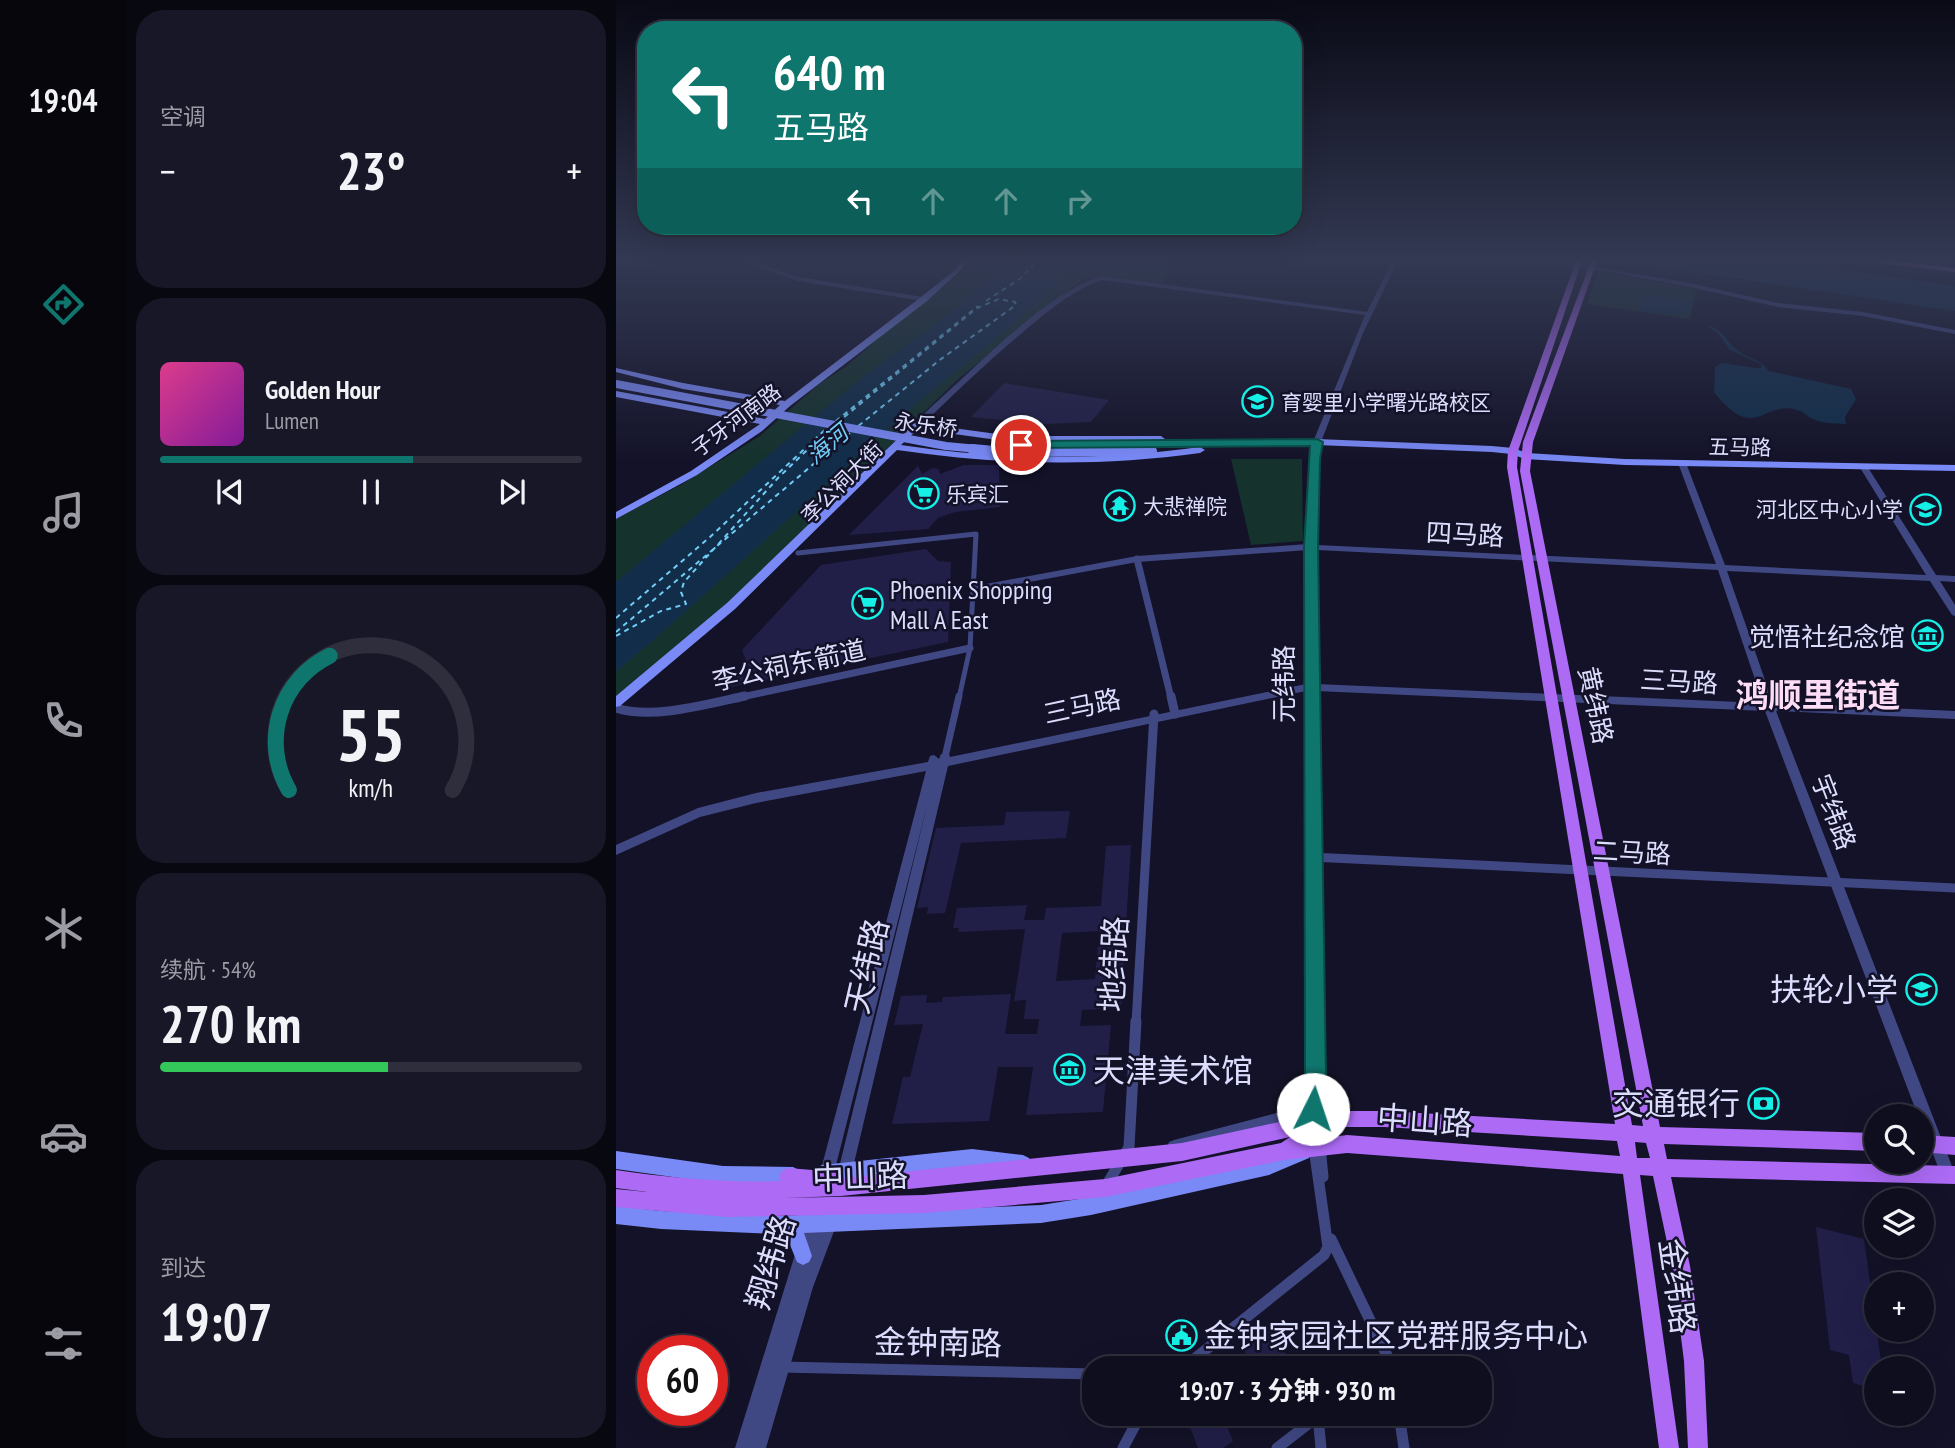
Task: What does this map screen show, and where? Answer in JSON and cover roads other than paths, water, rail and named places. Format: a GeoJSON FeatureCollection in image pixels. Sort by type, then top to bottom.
{"type":"FeatureCollection","features":[{"type":"Feature","properties":{"kind":"main road","name":"子牙河南路"},"geometry":{"type":"LineString","coordinates":[[616,514],[694,473],[764,422],[882,329]]}},
{"type":"Feature","properties":{"kind":"main road","name":"黄纬路"},"geometry":{"type":"LineString","coordinates":[[1556,329],[1513,454],[1514,484],[1625,1133]]}},
{"type":"Feature","properties":{"kind":"main road","name":"黄纬路"},"geometry":{"type":"LineString","coordinates":[[1569,329],[1525,456],[1525,471],[1601,872],[1661,1168]]}},
{"type":"Feature","properties":{"kind":"main road"},"geometry":{"type":"LineString","coordinates":[[616,370],[658,381],[785,403]]}},
{"type":"Feature","properties":{"kind":"main road","name":"永乐桥"},"geometry":{"type":"LineString","coordinates":[[616,376],[671,389],[949,439],[1021,445],[1152,448]]}},
{"type":"Feature","properties":{"kind":"main road","name":"永乐桥"},"geometry":{"type":"LineString","coordinates":[[616,384],[801,421],[946,446],[1005,452],[1152,448]]}},
{"type":"Feature","properties":{"kind":"main road"},"geometry":{"type":"LineString","coordinates":[[616,394],[764,422]]}},
{"type":"Feature","properties":{"kind":"main road"},"geometry":{"type":"LineString","coordinates":[[920,427],[1012,439],[1154,439],[1200,446]]}},
{"type":"Feature","properties":{"kind":"main road","name":"李公祠大街"},"geometry":{"type":"LineString","coordinates":[[617,709],[714,632],[798,553],[920,427]]}},
{"type":"Feature","properties":{"kind":"main road"},"geometry":{"type":"LineString","coordinates":[[900,447],[986,458],[1048,460],[1161,456],[1200,446]]}},
{"type":"Feature","properties":{"kind":"main road","name":"五马路"},"geometry":{"type":"LineString","coordinates":[[1152,448],[1313,446],[1682,463],[1955,468]]}},
{"type":"Feature","properties":{"kind":"main road","name":"李公祠大街"},"geometry":{"type":"LineString","coordinates":[[617,709],[732,606],[900,447]]}},
{"type":"Feature","properties":{"kind":"main road"},"geometry":{"type":"LineString","coordinates":[[1284,1151],[1300,1141],[1312,1122],[1313,1077]]}},
{"type":"Feature","properties":{"kind":"main road","name":"中山路"},"geometry":{"type":"LineString","coordinates":[[616,1179],[736,1191],[834,1180],[872,1182],[1151,1156],[1331,1119],[1384,1119],[1653,1135],[1864,1142]]}},
{"type":"Feature","properties":{"kind":"main road","name":"金纬路"},"geometry":{"type":"LineString","coordinates":[[1625,1133],[1669,1448]]}},
{"type":"Feature","properties":{"kind":"main road","name":"中山路"},"geometry":{"type":"LineString","coordinates":[[871,1206],[1105,1188],[1284,1151],[1347,1144],[1661,1168],[1952,1175]]}},
{"type":"Feature","properties":{"kind":"main road"},"geometry":{"type":"LineString","coordinates":[[1934,1144],[1955,1146]]}},
{"type":"Feature","properties":{"kind":"main road"},"geometry":{"type":"LineString","coordinates":[[826,1217],[1041,1214],[1091,1206],[1269,1166],[1317,1147]]}},
{"type":"Feature","properties":{"kind":"main road"},"geometry":{"type":"LineString","coordinates":[[616,1160],[723,1175],[834,1180],[972,1158],[1037,1166]]}},
{"type":"Feature","properties":{"kind":"main road","name":"金纬路"},"geometry":{"type":"LineString","coordinates":[[1661,1168],[1685,1291],[1694,1361],[1698,1448]]}},
{"type":"Feature","properties":{"kind":"main road"},"geometry":{"type":"LineString","coordinates":[[616,1198],[727,1208]]}},
{"type":"Feature","properties":{"kind":"main road"},"geometry":{"type":"LineString","coordinates":[[616,1214],[661,1220],[777,1225],[871,1206]]}},
{"type":"Feature","properties":{"kind":"main road","name":"中山路"},"geometry":{"type":"LineString","coordinates":[[727,1208],[826,1217]]}},
{"type":"Feature","properties":{"kind":"main road"},"geometry":{"type":"LineString","coordinates":[[777,1225],[795,1234],[810,1255]]}},
{"type":"Feature","properties":{"kind":"street","name":"李公祠大街"},"geometry":{"type":"LineString","coordinates":[[920,427],[1032,329]]}},
{"type":"Feature","properties":{"kind":"street","name":"元纬路"},"geometry":{"type":"LineString","coordinates":[[1313,1077],[1309,547],[1313,446],[1360,329]]}},
{"type":"Feature","properties":{"kind":"street"},"geometry":{"type":"LineString","coordinates":[[1937,329],[1955,332]]}},
{"type":"Feature","properties":{"kind":"street","name":"宇纬路"},"geometry":{"type":"LineString","coordinates":[[1682,463],[1915,1104]]}},
{"type":"Feature","properties":{"kind":"street"},"geometry":{"type":"LineString","coordinates":[[1863,466],[1955,613]]}},
{"type":"Feature","properties":{"kind":"street"},"geometry":{"type":"LineString","coordinates":[[798,553],[976,534],[970,648],[939,761]]}},
{"type":"Feature","properties":{"kind":"street","name":"四马路"},"geometry":{"type":"LineString","coordinates":[[975,589],[1136,559],[1309,547],[1955,579]]}},
{"type":"Feature","properties":{"kind":"street"},"geometry":{"type":"LineString","coordinates":[[1136,559],[1174,712]]}},
{"type":"Feature","properties":{"kind":"street","name":"李公祠东箭道"},"geometry":{"type":"LineString","coordinates":[[617,709],[634,714],[705,705],[970,648]]}},
{"type":"Feature","properties":{"kind":"street","name":"三马路"},"geometry":{"type":"LineString","coordinates":[[616,849],[670,820],[760,793],[939,761],[1174,712],[1312,687],[1955,715]]}},
{"type":"Feature","properties":{"kind":"street","name":"地纬路"},"geometry":{"type":"LineString","coordinates":[[1091,1206],[1124,1159],[1129,1147],[1154,716]]}},
{"type":"Feature","properties":{"kind":"street","name":"天纬路"},"geometry":{"type":"LineString","coordinates":[[834,1180],[939,761]]}},
{"type":"Feature","properties":{"kind":"street","name":"二马路"},"geometry":{"type":"LineString","coordinates":[[1310,857],[1955,888]]}},
{"type":"Feature","properties":{"kind":"street"},"geometry":{"type":"LineString","coordinates":[[1151,1156],[1181,1144],[1280,1119],[1297,1107],[1313,1077]]}},
{"type":"Feature","properties":{"kind":"street"},"geometry":{"type":"LineString","coordinates":[[1312,1122],[1332,1246],[1387,1356]]}},
{"type":"Feature","properties":{"kind":"street"},"geometry":{"type":"LineString","coordinates":[[1198,1356],[1324,1255],[1328,1247],[1317,1147]]}},
{"type":"Feature","properties":{"kind":"street","name":"宇纬路"},"geometry":{"type":"LineString","coordinates":[[1934,1151],[1952,1175]]}},
{"type":"Feature","properties":{"kind":"street","name":"翔纬路"},"geometry":{"type":"LineString","coordinates":[[744,1448],[810,1255],[826,1217],[834,1180]]}},
{"type":"Feature","properties":{"kind":"street"},"geometry":{"type":"LineString","coordinates":[[810,1255],[826,1217]]}},
{"type":"Feature","properties":{"kind":"street","name":"翔纬路"},"geometry":{"type":"LineString","coordinates":[[757,1448],[810,1255]]}},
{"type":"Feature","properties":{"kind":"street","name":"金钟南路"},"geometry":{"type":"LineString","coordinates":[[781,1367],[1082,1374]]}},
{"type":"Feature","properties":{"kind":"street"},"geometry":{"type":"LineString","coordinates":[[1123,1448],[1132,1426]]}},
{"type":"Feature","properties":{"kind":"street"},"geometry":{"type":"LineString","coordinates":[[1277,1448],[1305,1426]]}},
{"type":"Feature","properties":{"kind":"street"},"geometry":{"type":"LineString","coordinates":[[1320,1426],[1321,1448]]}},
{"type":"Feature","properties":{"kind":"street"},"geometry":{"type":"LineString","coordinates":[[1401,1426],[1404,1448]]}},
{"type":"Feature","properties":{"kind":"water","name":"海河"},"geometry":{"type":"Polygon","coordinates":[[[928,329],[1007,329],[909,410],[616,672],[616,582],[862,378],[928,329]]]}},
{"type":"Feature","properties":{"kind":"water"},"geometry":{"type":"Polygon","coordinates":[[[1711,329],[1720,331],[1736,349],[1762,364],[1769,371],[1851,389],[1856,399],[1845,417],[1846,424],[1818,421],[1801,411],[1787,408],[1750,418],[1740,416],[1728,408],[1714,392],[1715,367],[1722,363],[1761,368],[1761,364],[1730,350],[1718,333],[1711,329]]]}},
{"type":"Feature","properties":{"kind":"place","name":"育婴里小学曙光路校区"},"geometry":{"type":"Point","coordinates":[1258,402]}},
{"type":"Feature","properties":{"kind":"place","name":"乐宾汇"},"geometry":{"type":"Point","coordinates":[923,494]}},
{"type":"Feature","properties":{"kind":"place","name":"大悲禅院"},"geometry":{"type":"Point","coordinates":[1120,506]}},
{"type":"Feature","properties":{"kind":"place","name":"河北区中心小学"},"geometry":{"type":"Point","coordinates":[1926,509]}},
{"type":"Feature","properties":{"kind":"place","name":"Phoenix Shopping Mall A East"},"geometry":{"type":"Point","coordinates":[867,604]}},
{"type":"Feature","properties":{"kind":"place","name":"觉悟社纪念馆"},"geometry":{"type":"Point","coordinates":[1928,636]}},
{"type":"Feature","properties":{"kind":"place","name":"扶轮小学"},"geometry":{"type":"Point","coordinates":[1921,989]}},
{"type":"Feature","properties":{"kind":"place","name":"天津美术馆"},"geometry":{"type":"Point","coordinates":[1070,1070]}},
{"type":"Feature","properties":{"kind":"place","name":"交通银行"},"geometry":{"type":"Point","coordinates":[1763,1103]}},
{"type":"Feature","properties":{"kind":"place","name":"金钟家园社区党群服务中心"},"geometry":{"type":"Point","coordinates":[1181,1335]}},
{"type":"Feature","properties":{"kind":"district","name":"鸿顺里街道"},"geometry":{"type":"Point","coordinates":[1818,694]}}]}
